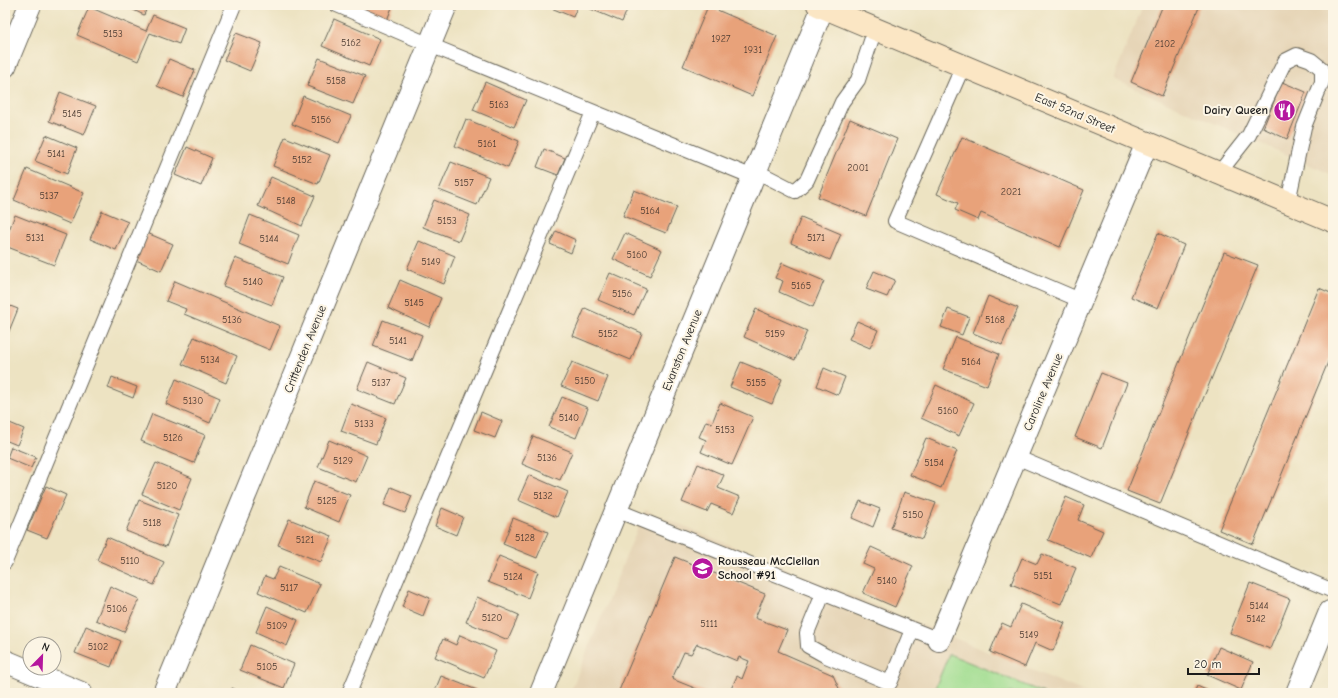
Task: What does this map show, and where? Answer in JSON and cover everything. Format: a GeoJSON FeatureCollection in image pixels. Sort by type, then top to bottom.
{"type":"FeatureCollection","features":[{"type":"Feature","properties":{"kind":"street"},"geometry":{"type":"LineString","coordinates":[[5,66],[30,5]]}},
{"type":"Feature","properties":{"kind":"street","name":"Crittenden Avenue"},"geometry":{"type":"LineString","coordinates":[[164,693],[446,5]]}},
{"type":"Feature","properties":{"kind":"street","name":"East 52nd Street"},"geometry":{"type":"LineString","coordinates":[[820,6],[1333,221]]}},
{"type":"Feature","properties":{"kind":"street","name":"Evanston Avenue"},"geometry":{"type":"LineString","coordinates":[[541,693],[754,174],[820,6]]}},
{"type":"Feature","properties":{"kind":"street","name":"Caroline Avenue"},"geometry":{"type":"LineString","coordinates":[[939,640],[1147,143]]}},
{"type":"Feature","properties":{"kind":"street"},"geometry":{"type":"LineString","coordinates":[[1297,693],[1332,602]]}},
{"type":"Feature","properties":{"kind":"street"},"geometry":{"type":"LineString","coordinates":[[5,661],[81,693]]}},
{"type":"Feature","properties":{"kind":"lane"},"geometry":{"type":"LineString","coordinates":[[5,562],[234,5]]}},
{"type":"Feature","properties":{"kind":"lane"},"geometry":{"type":"LineString","coordinates":[[337,5],[593,112],[795,191],[807,180],[842,102],[858,80],[875,29]]}},
{"type":"Feature","properties":{"kind":"lane"},"geometry":{"type":"LineString","coordinates":[[1219,173],[1249,135],[1285,61],[1297,55],[1310,60],[1322,69],[1322,82],[1304,127],[1288,202]]}},
{"type":"Feature","properties":{"kind":"lane"},"geometry":{"type":"LineString","coordinates":[[963,66],[895,221],[1082,301]]}},
{"type":"Feature","properties":{"kind":"lane"},"geometry":{"type":"LineString","coordinates":[[349,693],[593,112]]}},
{"type":"Feature","properties":{"kind":"lane"},"geometry":{"type":"LineString","coordinates":[[1016,457],[1332,602]]}},
{"type":"Feature","properties":{"kind":"lane"},"geometry":{"type":"LineString","coordinates":[[616,510],[939,640]]}},
{"type":"Feature","properties":{"kind":"lane"},"geometry":{"type":"LineString","coordinates":[[823,594],[807,633],[808,646],[826,656],[890,683],[912,630]]}},
{"type":"Feature","properties":{"kind":"shaded area"},"geometry":{"type":"Polygon","coordinates":[[[1143,5],[1333,5],[1333,175],[1113,79],[1143,5]]]}},
{"type":"Feature","properties":{"kind":"shaded area","name":"Rousseau McClellan School #91"},"geometry":{"type":"Polygon","coordinates":[[[645,510],[1087,693],[570,693],[645,510]]]}},
{"type":"Feature","properties":{"kind":"green space"},"geometry":{"type":"Polygon","coordinates":[[[949,654],[1044,693],[933,693],[949,654]]]}},
{"type":"Feature","properties":{"kind":"building"},"geometry":{"type":"Polygon","coordinates":[[[123,5],[148,5],[144,15],[123,5]]]}},
{"type":"Feature","properties":{"kind":"building"},"geometry":{"type":"Polygon","coordinates":[[[362,5],[393,5],[387,20],[361,9],[362,5]]]}},
{"type":"Feature","properties":{"kind":"building"},"geometry":{"type":"Polygon","coordinates":[[[544,5],[578,5],[573,17],[544,5]]]}},
{"type":"Feature","properties":{"kind":"building"},"geometry":{"type":"Polygon","coordinates":[[[581,5],[629,5],[622,22],[581,5]]]}},
{"type":"Feature","properties":{"kind":"building"},"geometry":{"type":"Polygon","coordinates":[[[1163,5],[1200,5],[1162,96],[1131,82],[1163,5]]]}},
{"type":"Feature","properties":{"kind":"building"},"geometry":{"type":"Polygon","coordinates":[[[708,6],[777,36],[752,96],[683,66],[708,6]]]}},
{"type":"Feature","properties":{"kind":"building"},"geometry":{"type":"Polygon","coordinates":[[[89,7],[146,31],[153,15],[185,28],[179,44],[150,33],[138,61],[77,35],[89,7]]]}},
{"type":"Feature","properties":{"kind":"building"},"geometry":{"type":"Polygon","coordinates":[[[334,19],[380,39],[369,66],[322,46],[334,19]]]}},
{"type":"Feature","properties":{"kind":"building"},"geometry":{"type":"Polygon","coordinates":[[[236,33],[262,43],[250,71],[224,60],[236,33]]]}},
{"type":"Feature","properties":{"kind":"building"},"geometry":{"type":"Polygon","coordinates":[[[319,58],[365,76],[353,104],[307,86],[319,58]]]}},
{"type":"Feature","properties":{"kind":"building"},"geometry":{"type":"Polygon","coordinates":[[[169,59],[195,70],[183,97],[157,86],[169,59]]]}},
{"type":"Feature","properties":{"kind":"building"},"geometry":{"type":"Polygon","coordinates":[[[485,82],[526,100],[514,127],[473,110],[485,82]]]}},
{"type":"Feature","properties":{"kind":"building","name":"Dairy Queen"},"geometry":{"type":"Polygon","coordinates":[[[1282,82],[1306,92],[1287,139],[1263,128],[1282,82]]]}},
{"type":"Feature","properties":{"kind":"building"},"geometry":{"type":"Polygon","coordinates":[[[60,92],[96,106],[84,135],[49,121],[60,92]]]}},
{"type":"Feature","properties":{"kind":"building"},"geometry":{"type":"Polygon","coordinates":[[[303,96],[351,116],[339,143],[292,124],[303,96]]]}},
{"type":"Feature","properties":{"kind":"building"},"geometry":{"type":"Polygon","coordinates":[[[466,119],[519,141],[508,168],[455,146],[466,119]]]}},
{"type":"Feature","properties":{"kind":"building"},"geometry":{"type":"Polygon","coordinates":[[[850,119],[897,139],[866,216],[818,197],[850,119]]]}},
{"type":"Feature","properties":{"kind":"building"},"geometry":{"type":"Polygon","coordinates":[[[46,135],[77,148],[67,174],[35,161],[46,135]]]}},
{"type":"Feature","properties":{"kind":"building"},"geometry":{"type":"Polygon","coordinates":[[[285,137],[330,155],[318,184],[273,166],[285,137]]]}},
{"type":"Feature","properties":{"kind":"building"},"geometry":{"type":"Polygon","coordinates":[[[962,137],[1084,190],[1060,247],[981,213],[978,220],[955,210],[958,203],[937,194],[962,137]]]}},
{"type":"Feature","properties":{"kind":"building"},"geometry":{"type":"Polygon","coordinates":[[[187,147],[212,158],[201,186],[175,175],[187,147]]]}},
{"type":"Feature","properties":{"kind":"building"},"geometry":{"type":"Polygon","coordinates":[[[544,149],[565,158],[558,175],[537,167],[544,149]]]}},
{"type":"Feature","properties":{"kind":"building"},"geometry":{"type":"Polygon","coordinates":[[[451,162],[489,177],[477,205],[439,190],[451,162]]]}},
{"type":"Feature","properties":{"kind":"building"},"geometry":{"type":"Polygon","coordinates":[[[27,169],[84,193],[70,224],[14,200],[27,169]]]}},
{"type":"Feature","properties":{"kind":"building"},"geometry":{"type":"Polygon","coordinates":[[[271,177],[315,196],[302,226],[258,206],[271,177]]]}},
{"type":"Feature","properties":{"kind":"building"},"geometry":{"type":"Polygon","coordinates":[[[634,190],[677,207],[666,233],[623,216],[634,190]]]}},
{"type":"Feature","properties":{"kind":"building"},"geometry":{"type":"Polygon","coordinates":[[[434,200],[470,215],[459,241],[423,227],[434,200]]]}},
{"type":"Feature","properties":{"kind":"building"},"geometry":{"type":"Polygon","coordinates":[[[102,211],[128,222],[116,250],[90,239],[102,211]]]}},
{"type":"Feature","properties":{"kind":"building"},"geometry":{"type":"Polygon","coordinates":[[[15,215],[66,235],[54,265],[5,246],[5,240],[15,215]]]}},
{"type":"Feature","properties":{"kind":"building"},"geometry":{"type":"Polygon","coordinates":[[[250,215],[299,235],[288,264],[239,244],[250,215]]]}},
{"type":"Feature","properties":{"kind":"building"},"geometry":{"type":"Polygon","coordinates":[[[801,217],[841,234],[830,260],[791,243],[801,217]]]}},
{"type":"Feature","properties":{"kind":"building"},"geometry":{"type":"Polygon","coordinates":[[[556,231],[576,240],[571,253],[550,244],[556,231]]]}},
{"type":"Feature","properties":{"kind":"building"},"geometry":{"type":"Polygon","coordinates":[[[147,233],[173,244],[161,271],[136,260],[147,233]]]}},
{"type":"Feature","properties":{"kind":"building"},"geometry":{"type":"Polygon","coordinates":[[[625,233],[662,250],[650,276],[613,259],[625,233]]]}},
{"type":"Feature","properties":{"kind":"building"},"geometry":{"type":"Polygon","coordinates":[[[1158,233],[1184,245],[1158,308],[1131,297],[1158,233]]]}},
{"type":"Feature","properties":{"kind":"building"},"geometry":{"type":"Polygon","coordinates":[[[419,241],[455,256],[444,284],[407,269],[419,241]]]}},
{"type":"Feature","properties":{"kind":"building"},"geometry":{"type":"Polygon","coordinates":[[[1224,252],[1258,265],[1160,504],[1127,491],[1224,252]]]}},
{"type":"Feature","properties":{"kind":"building"},"geometry":{"type":"Polygon","coordinates":[[[235,258],[283,277],[272,305],[223,286],[235,258]]]}},
{"type":"Feature","properties":{"kind":"building"},"geometry":{"type":"Polygon","coordinates":[[[782,263],[824,281],[813,307],[779,292],[783,281],[775,278],[782,263]]]}},
{"type":"Feature","properties":{"kind":"building"},"geometry":{"type":"Polygon","coordinates":[[[874,271],[895,280],[887,297],[866,289],[874,271]]]}},
{"type":"Feature","properties":{"kind":"building"},"geometry":{"type":"Polygon","coordinates":[[[610,273],[646,289],[634,315],[598,300],[610,273]]]}},
{"type":"Feature","properties":{"kind":"building"},"geometry":{"type":"Polygon","coordinates":[[[400,280],[441,298],[429,327],[388,308],[400,280]]]}},
{"type":"Feature","properties":{"kind":"building"},"geometry":{"type":"Polygon","coordinates":[[[175,281],[280,326],[270,350],[184,314],[186,309],[166,301],[175,281]]]}},
{"type":"Feature","properties":{"kind":"building"},"geometry":{"type":"Polygon","coordinates":[[[1319,288],[1333,294],[1333,350],[1253,544],[1219,530],[1319,288]]]}},
{"type":"Feature","properties":{"kind":"building"},"geometry":{"type":"Polygon","coordinates":[[[988,296],[1018,308],[1002,345],[973,333],[988,296]]]}},
{"type":"Feature","properties":{"kind":"building"},"geometry":{"type":"Polygon","coordinates":[[[5,304],[18,309],[5,341],[5,304]]]}},
{"type":"Feature","properties":{"kind":"building"},"geometry":{"type":"Polygon","coordinates":[[[585,308],[642,333],[631,360],[573,336],[585,308]]]}},
{"type":"Feature","properties":{"kind":"building"},"geometry":{"type":"Polygon","coordinates":[[[756,309],[807,331],[795,360],[744,337],[756,309]]]}},
{"type":"Feature","properties":{"kind":"building"},"geometry":{"type":"Polygon","coordinates":[[[948,309],[969,317],[962,335],[941,327],[948,309]]]}},
{"type":"Feature","properties":{"kind":"building"},"geometry":{"type":"Polygon","coordinates":[[[383,320],[422,335],[412,361],[373,346],[383,320]]]}},
{"type":"Feature","properties":{"kind":"building"},"geometry":{"type":"Polygon","coordinates":[[[857,321],[878,330],[870,348],[849,339],[857,321]]]}},
{"type":"Feature","properties":{"kind":"building"},"geometry":{"type":"Polygon","coordinates":[[[194,337],[237,356],[226,383],[182,364],[194,337]]]}},
{"type":"Feature","properties":{"kind":"building"},"geometry":{"type":"Polygon","coordinates":[[[956,337],[999,354],[987,386],[943,369],[956,337]]]}},
{"type":"Feature","properties":{"kind":"building"},"geometry":{"type":"Polygon","coordinates":[[[368,362],[406,378],[395,404],[357,389],[368,362]]]}},
{"type":"Feature","properties":{"kind":"building"},"geometry":{"type":"Polygon","coordinates":[[[572,362],[608,377],[598,401],[561,386],[572,362]]]}},
{"type":"Feature","properties":{"kind":"building"},"geometry":{"type":"Polygon","coordinates":[[[741,362],[782,379],[772,404],[730,387],[741,362]]]}},
{"type":"Feature","properties":{"kind":"building"},"geometry":{"type":"Polygon","coordinates":[[[824,368],[845,377],[838,395],[817,386],[824,368]]]}},
{"type":"Feature","properties":{"kind":"building"},"geometry":{"type":"Polygon","coordinates":[[[1101,373],[1127,383],[1102,448],[1075,437],[1101,373]]]}},
{"type":"Feature","properties":{"kind":"building"},"geometry":{"type":"Polygon","coordinates":[[[112,377],[137,387],[133,398],[108,388],[112,377]]]}},
{"type":"Feature","properties":{"kind":"building"},"geometry":{"type":"Polygon","coordinates":[[[176,379],[220,398],[210,423],[166,404],[176,379]]]}},
{"type":"Feature","properties":{"kind":"building"},"geometry":{"type":"Polygon","coordinates":[[[936,385],[974,403],[959,436],[921,418],[936,385]]]}},
{"type":"Feature","properties":{"kind":"building"},"geometry":{"type":"Polygon","coordinates":[[[562,397],[588,408],[576,438],[549,427],[562,397]]]}},
{"type":"Feature","properties":{"kind":"building"},"geometry":{"type":"Polygon","coordinates":[[[720,403],[753,417],[732,465],[701,452],[706,440],[699,437],[706,421],[712,423],[720,403]]]}},
{"type":"Feature","properties":{"kind":"building"},"geometry":{"type":"Polygon","coordinates":[[[351,404],[386,418],[376,444],[341,431],[351,404]]]}},
{"type":"Feature","properties":{"kind":"building"},"geometry":{"type":"Polygon","coordinates":[[[481,412],[502,421],[495,438],[474,430],[481,412]]]}},
{"type":"Feature","properties":{"kind":"building"},"geometry":{"type":"Polygon","coordinates":[[[152,414],[205,435],[194,463],[141,441],[152,414]]]}},
{"type":"Feature","properties":{"kind":"building"},"geometry":{"type":"Polygon","coordinates":[[[5,421],[24,429],[17,445],[5,440],[5,421]]]}},
{"type":"Feature","properties":{"kind":"building"},"geometry":{"type":"Polygon","coordinates":[[[533,436],[572,452],[560,480],[522,464],[533,436]]]}},
{"type":"Feature","properties":{"kind":"building"},"geometry":{"type":"Polygon","coordinates":[[[926,438],[957,451],[941,488],[910,475],[926,438]]]}},
{"type":"Feature","properties":{"kind":"building"},"geometry":{"type":"Polygon","coordinates":[[[329,440],[367,456],[356,482],[318,467],[329,440]]]}},
{"type":"Feature","properties":{"kind":"building"},"geometry":{"type":"Polygon","coordinates":[[[11,447],[36,457],[31,468],[7,458],[11,447]]]}},
{"type":"Feature","properties":{"kind":"building"},"geometry":{"type":"Polygon","coordinates":[[[156,463],[192,478],[179,510],[142,494],[156,463]]]}},
{"type":"Feature","properties":{"kind":"building"},"geometry":{"type":"Polygon","coordinates":[[[698,464],[724,475],[718,488],[740,497],[733,513],[711,504],[707,512],[682,502],[698,464]]]}},
{"type":"Feature","properties":{"kind":"building"},"geometry":{"type":"Polygon","coordinates":[[[529,475],[568,492],[557,517],[518,500],[529,475]]]}},
{"type":"Feature","properties":{"kind":"building"},"geometry":{"type":"Polygon","coordinates":[[[314,481],[350,495],[339,522],[304,507],[314,481]]]}},
{"type":"Feature","properties":{"kind":"building"},"geometry":{"type":"Polygon","coordinates":[[[46,486],[66,495],[47,538],[27,530],[46,486]]]}},
{"type":"Feature","properties":{"kind":"building"},"geometry":{"type":"Polygon","coordinates":[[[391,487],[412,496],[405,513],[384,505],[391,487]]]}},
{"type":"Feature","properties":{"kind":"building"},"geometry":{"type":"Polygon","coordinates":[[[904,492],[936,503],[922,539],[891,528],[904,492]]]}},
{"type":"Feature","properties":{"kind":"building"},"geometry":{"type":"Polygon","coordinates":[[[1066,497],[1084,505],[1078,520],[1103,531],[1091,558],[1048,540],[1066,497]]]}},
{"type":"Feature","properties":{"kind":"building"},"geometry":{"type":"Polygon","coordinates":[[[139,500],[178,515],[166,547],[126,531],[139,500]]]}},
{"type":"Feature","properties":{"kind":"building"},"geometry":{"type":"Polygon","coordinates":[[[860,501],[880,509],[873,527],[852,518],[860,501]]]}},
{"type":"Feature","properties":{"kind":"building"},"geometry":{"type":"Polygon","coordinates":[[[442,508],[463,517],[456,535],[435,526],[442,508]]]}},
{"type":"Feature","properties":{"kind":"building"},"geometry":{"type":"Polygon","coordinates":[[[513,518],[548,532],[537,558],[503,544],[513,518]]]}},
{"type":"Feature","properties":{"kind":"building"},"geometry":{"type":"Polygon","coordinates":[[[289,519],[332,536],[321,562],[278,545],[289,519]]]}},
{"type":"Feature","properties":{"kind":"building"},"geometry":{"type":"Polygon","coordinates":[[[107,537],[164,562],[154,585],[97,560],[107,537]]]}},
{"type":"Feature","properties":{"kind":"building"},"geometry":{"type":"Polygon","coordinates":[[[871,547],[913,566],[895,607],[863,593],[874,569],[863,564],[871,547]]]}},
{"type":"Feature","properties":{"kind":"building"},"geometry":{"type":"Polygon","coordinates":[[[1042,554],[1076,568],[1061,604],[1011,584],[1022,558],[1037,564],[1042,554]]]}},
{"type":"Feature","properties":{"kind":"building"},"geometry":{"type":"Polygon","coordinates":[[[499,556],[538,572],[528,598],[488,582],[499,556]]]}},
{"type":"Feature","properties":{"kind":"building"},"geometry":{"type":"Polygon","coordinates":[[[675,557],[765,594],[755,618],[787,630],[778,651],[833,675],[841,693],[735,693],[736,691],[731,689],[737,676],[742,679],[749,661],[739,657],[737,661],[697,644],[691,654],[684,652],[672,679],[707,693],[618,693],[675,557]]]}},
{"type":"Feature","properties":{"kind":"building"},"geometry":{"type":"Polygon","coordinates":[[[279,567],[320,584],[307,613],[258,592],[265,576],[273,579],[279,567]]]}},
{"type":"Feature","properties":{"kind":"building"},"geometry":{"type":"Polygon","coordinates":[[[1250,583],[1290,599],[1270,649],[1230,633],[1250,583]]]}},
{"type":"Feature","properties":{"kind":"building"},"geometry":{"type":"Polygon","coordinates":[[[110,586],[139,599],[124,632],[96,620],[110,586]]]}},
{"type":"Feature","properties":{"kind":"building"},"geometry":{"type":"Polygon","coordinates":[[[409,589],[430,598],[423,616],[402,607],[409,589]]]}},
{"type":"Feature","properties":{"kind":"building"},"geometry":{"type":"Polygon","coordinates":[[[477,597],[519,615],[508,640],[466,622],[477,597]]]}},
{"type":"Feature","properties":{"kind":"building"},"geometry":{"type":"Polygon","coordinates":[[[1021,604],[1065,623],[1053,651],[1035,643],[1025,667],[990,652],[1002,623],[1011,627],[1021,604]]]}},
{"type":"Feature","properties":{"kind":"building"},"geometry":{"type":"Polygon","coordinates":[[[267,606],[298,620],[287,646],[256,632],[267,606]]]}},
{"type":"Feature","properties":{"kind":"building"},"geometry":{"type":"Polygon","coordinates":[[[86,626],[121,641],[111,667],[75,653],[86,626]]]}},
{"type":"Feature","properties":{"kind":"building"},"geometry":{"type":"Polygon","coordinates":[[[460,635],[496,651],[484,678],[435,657],[443,639],[456,645],[460,635]]]}},
{"type":"Feature","properties":{"kind":"building"},"geometry":{"type":"Polygon","coordinates":[[[250,645],[294,664],[284,688],[240,670],[250,645]]]}},
{"type":"Feature","properties":{"kind":"building"},"geometry":{"type":"Polygon","coordinates":[[[1219,647],[1253,662],[1241,690],[1207,675],[1219,647]]]}},
{"type":"Feature","properties":{"kind":"building"},"geometry":{"type":"Polygon","coordinates":[[[441,676],[477,690],[476,693],[434,693],[441,676]]]}},
{"type":"Feature","properties":{"kind":"building"},"geometry":{"type":"Polygon","coordinates":[[[1197,686],[1213,693],[1194,693],[1197,686]]]}},
{"type":"Feature","properties":{"kind":"building"},"geometry":{"type":"Polygon","coordinates":[[[232,688],[244,693],[230,693],[232,688]]]}},
{"type":"Feature","properties":{"kind":"place","name":"Dairy Queen"},"geometry":{"type":"Point","coordinates":[1284,110]}},
{"type":"Feature","properties":{"kind":"place","name":"Rousseau McClellan School #91"},"geometry":{"type":"Point","coordinates":[702,568]}}]}
